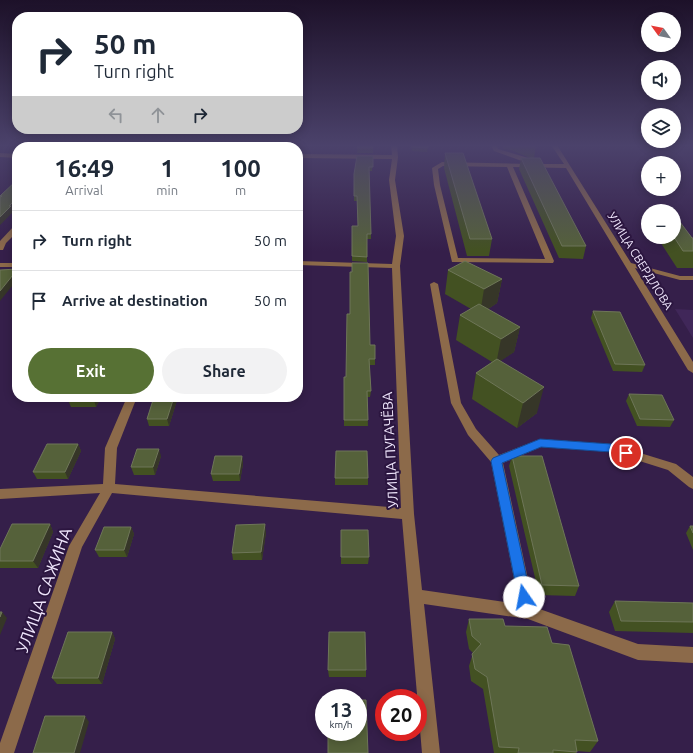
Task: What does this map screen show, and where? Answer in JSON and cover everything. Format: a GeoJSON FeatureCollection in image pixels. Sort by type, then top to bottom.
{"type":"FeatureCollection","features":[{"type":"Feature","properties":{"kind":"street","name":"УЛИЦА ПУГАЧЁВА"},"geometry":{"type":"LineString","coordinates":[[392,180],[400,236],[396,266],[408,514],[431,753]]}},
{"type":"Feature","properties":{"kind":"street"},"geometry":{"type":"LineString","coordinates":[[436,180],[455,260],[550,261],[517,180]]}},
{"type":"Feature","properties":{"kind":"street","name":"УЛИЦА СВЕРДЛОВА"},"geometry":{"type":"LineString","coordinates":[[577,180],[693,370]]}},
{"type":"Feature","properties":{"kind":"street"},"geometry":{"type":"LineString","coordinates":[[0,248],[3,242],[12,233]]}},
{"type":"Feature","properties":{"kind":"street"},"geometry":{"type":"LineString","coordinates":[[303,263],[396,266]]}},
{"type":"Feature","properties":{"kind":"street"},"geometry":{"type":"LineString","coordinates":[[627,264],[680,278],[693,278]]}},
{"type":"Feature","properties":{"kind":"street"},"geometry":{"type":"LineString","coordinates":[[0,265],[12,265]]}},
{"type":"Feature","properties":{"kind":"street"},"geometry":{"type":"LineString","coordinates":[[434,284],[456,403],[472,432],[496,461],[528,612]]}},
{"type":"Feature","properties":{"kind":"street","name":"УЛИЦА САЖИНА"},"geometry":{"type":"LineString","coordinates":[[5,753],[76,546],[108,488],[110,448],[130,402]]}},
{"type":"Feature","properties":{"kind":"street"},"geometry":{"type":"LineString","coordinates":[[496,461],[540,443],[611,448],[672,467],[693,484]]}},
{"type":"Feature","properties":{"kind":"street"},"geometry":{"type":"LineString","coordinates":[[0,494],[108,488],[408,514]]}},
{"type":"Feature","properties":{"kind":"street"},"geometry":{"type":"LineString","coordinates":[[416,596],[528,612],[638,652],[693,655]]}},
{"type":"Feature","properties":{"kind":"shaded area"},"geometry":{"type":"Polygon","coordinates":[[[675,309],[693,310],[693,338],[675,309]]]}},
{"type":"Feature","properties":{"kind":"building"},"geometry":{"type":"Polygon","coordinates":[[[354,180],[369,180],[371,234],[367,234],[367,257],[352,256],[352,226],[358,226],[357,196],[354,196],[354,180]]]}},
{"type":"Feature","properties":{"kind":"building"},"geometry":{"type":"Polygon","coordinates":[[[453,180],[472,180],[492,239],[470,239],[453,180]]]}},
{"type":"Feature","properties":{"kind":"building"},"geometry":{"type":"Polygon","coordinates":[[[531,180],[552,180],[586,246],[562,246],[531,180]]]}},
{"type":"Feature","properties":{"kind":"building"},"geometry":{"type":"Polygon","coordinates":[[[12,185],[12,203],[9,206],[11,206],[0,217],[0,197],[2,196],[0,196],[12,185]]]}},
{"type":"Feature","properties":{"kind":"building"},"geometry":{"type":"Polygon","coordinates":[[[681,223],[693,238],[693,251],[683,251],[678,244],[681,244],[681,223]]]}},
{"type":"Feature","properties":{"kind":"building"},"geometry":{"type":"Polygon","coordinates":[[[465,261],[502,279],[484,289],[448,270],[465,261]]]}},
{"type":"Feature","properties":{"kind":"building"},"geometry":{"type":"Polygon","coordinates":[[[352,263],[368,263],[370,345],[375,345],[375,359],[369,359],[371,391],[367,391],[368,420],[344,420],[344,377],[346,377],[347,314],[350,314],[350,272],[352,272],[352,263]]]}},
{"type":"Feature","properties":{"kind":"building"},"geometry":{"type":"Polygon","coordinates":[[[12,269],[12,276],[0,291],[0,270],[12,269]]]}},
{"type":"Feature","properties":{"kind":"building"},"geometry":{"type":"Polygon","coordinates":[[[479,304],[520,327],[501,339],[460,315],[479,304]]]}},
{"type":"Feature","properties":{"kind":"building"},"geometry":{"type":"Polygon","coordinates":[[[593,311],[620,312],[645,365],[615,364],[593,311]]]}},
{"type":"Feature","properties":{"kind":"building"},"geometry":{"type":"Polygon","coordinates":[[[497,359],[544,387],[523,403],[476,373],[497,359]]]}},
{"type":"Feature","properties":{"kind":"building"},"geometry":{"type":"Polygon","coordinates":[[[629,394],[662,395],[674,420],[640,419],[629,394]]]}},
{"type":"Feature","properties":{"kind":"building"},"geometry":{"type":"Polygon","coordinates":[[[152,402],[172,402],[167,419],[147,419],[152,402]]]}},
{"type":"Feature","properties":{"kind":"building"},"geometry":{"type":"Polygon","coordinates":[[[47,444],[78,444],[65,472],[33,472],[47,444]]]}},
{"type":"Feature","properties":{"kind":"building"},"geometry":{"type":"Polygon","coordinates":[[[137,449],[159,449],[153,467],[131,467],[137,449]]]}},
{"type":"Feature","properties":{"kind":"building"},"geometry":{"type":"Polygon","coordinates":[[[336,451],[367,451],[368,478],[335,478],[336,451]]]}},
{"type":"Feature","properties":{"kind":"building"},"geometry":{"type":"Polygon","coordinates":[[[215,456],[242,456],[239,474],[211,474],[215,456]]]}},
{"type":"Feature","properties":{"kind":"building"},"geometry":{"type":"Polygon","coordinates":[[[512,456],[542,456],[579,586],[542,585],[512,456]]]}},
{"type":"Feature","properties":{"kind":"building"},"geometry":{"type":"Polygon","coordinates":[[[12,524],[50,524],[33,561],[0,561],[0,549],[12,524]]]}},
{"type":"Feature","properties":{"kind":"building"},"geometry":{"type":"Polygon","coordinates":[[[265,524],[261,552],[232,553],[236,525],[265,524]]]}},
{"type":"Feature","properties":{"kind":"building"},"geometry":{"type":"Polygon","coordinates":[[[690,526],[693,526],[693,533],[690,526]]]}},
{"type":"Feature","properties":{"kind":"building"},"geometry":{"type":"Polygon","coordinates":[[[104,527],[131,527],[124,550],[95,550],[104,527]]]}},
{"type":"Feature","properties":{"kind":"building"},"geometry":{"type":"Polygon","coordinates":[[[341,530],[368,530],[369,557],[341,557],[341,530]]]}},
{"type":"Feature","properties":{"kind":"building"},"geometry":{"type":"Polygon","coordinates":[[[615,601],[693,603],[693,622],[621,621],[615,601]]]}},
{"type":"Feature","properties":{"kind":"building"},"geometry":{"type":"Polygon","coordinates":[[[469,619],[503,619],[505,626],[547,627],[552,643],[569,645],[598,741],[575,740],[577,752],[553,750],[553,753],[518,753],[519,748],[499,747],[487,677],[475,669],[472,654],[481,644],[472,636],[469,619]]]}},
{"type":"Feature","properties":{"kind":"building"},"geometry":{"type":"Polygon","coordinates":[[[68,632],[112,632],[98,678],[52,678],[68,632]]]}},
{"type":"Feature","properties":{"kind":"building"},"geometry":{"type":"Polygon","coordinates":[[[329,632],[365,632],[366,670],[328,670],[329,632]]]}},
{"type":"Feature","properties":{"kind":"building"},"geometry":{"type":"Polygon","coordinates":[[[45,716],[85,716],[74,753],[33,753],[45,716]]]}},
{"type":"Feature","properties":{"kind":"building"},"geometry":{"type":"Polygon","coordinates":[[[367,726],[368,753],[328,753],[328,741],[367,741],[367,726]]]}},
{"type":"Feature","properties":{"kind":"route"},"geometry":{"type":"LineString","coordinates":[[524,597],[496,461],[540,443],[611,448],[626,453]]}}]}
